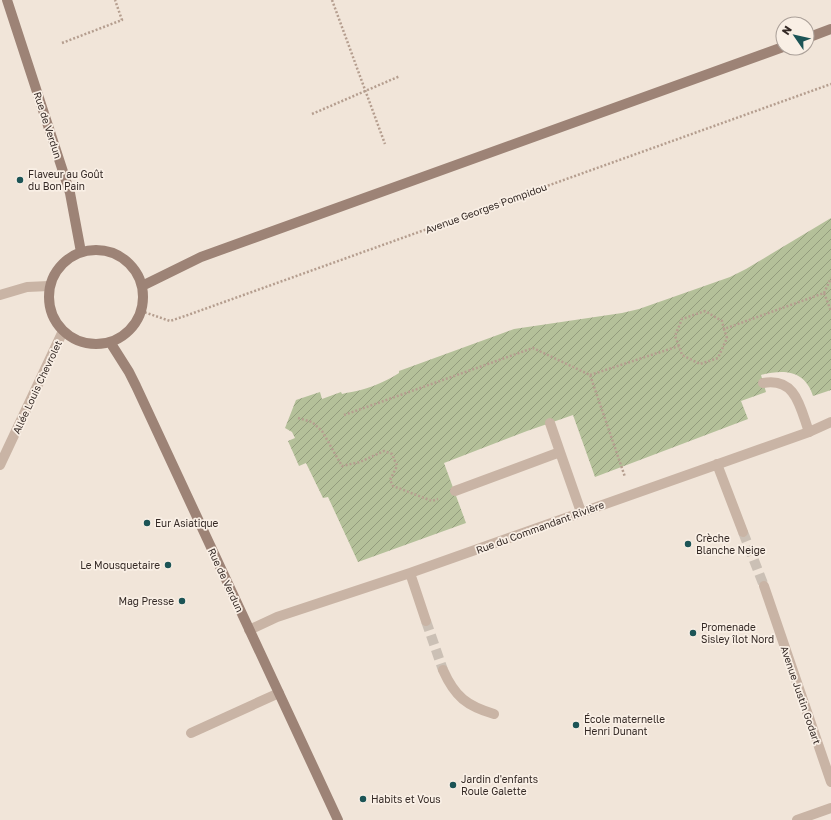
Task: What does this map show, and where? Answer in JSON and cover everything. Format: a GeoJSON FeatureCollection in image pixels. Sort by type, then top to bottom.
{"type":"FeatureCollection","features":[{"type":"Feature","properties":{"kind":"street","name":"Rue de Verdun"},"geometry":{"type":"LineString","coordinates":[[7,0],[70,193],[81,252]]}},
{"type":"Feature","properties":{"kind":"street"},"geometry":{"type":"LineString","coordinates":[[815,35],[831,29]]}},
{"type":"Feature","properties":{"kind":"street"},"geometry":{"type":"LineString","coordinates":[[142,286],[200,257],[775,49]]}},
{"type":"Feature","properties":{"kind":"street"},"geometry":{"type":"LineString","coordinates":[[102,250],[116,254],[132,267],[140,279],[142,286],[143,298],[141,311],[137,319],[126,333],[110,342],[90,344],[71,337],[56,323],[49,306],[49,286],[56,271],[74,255],[81,252],[102,250]]}},
{"type":"Feature","properties":{"kind":"street"},"geometry":{"type":"LineString","coordinates":[[0,294],[26,287],[49,286]]}},
{"type":"Feature","properties":{"kind":"street","name":"Allée Louis Chevrolet"},"geometry":{"type":"LineString","coordinates":[[0,465],[63,331]]}},
{"type":"Feature","properties":{"kind":"street","name":"Rue de Verdun"},"geometry":{"type":"LineString","coordinates":[[110,342],[132,379],[338,820]]}},
{"type":"Feature","properties":{"kind":"street"},"geometry":{"type":"LineString","coordinates":[[763,384],[774,381],[792,390],[809,432]]}},
{"type":"Feature","properties":{"kind":"street"},"geometry":{"type":"LineString","coordinates":[[550,422],[581,512]]}},
{"type":"Feature","properties":{"kind":"street","name":"Rue du Commandant Rivière"},"geometry":{"type":"LineString","coordinates":[[249,630],[278,617],[410,573],[809,432],[831,422]]}},
{"type":"Feature","properties":{"kind":"street"},"geometry":{"type":"LineString","coordinates":[[455,491],[560,452]]}},
{"type":"Feature","properties":{"kind":"street"},"geometry":{"type":"LineString","coordinates":[[717,464],[743,532]]}},
{"type":"Feature","properties":{"kind":"street"},"geometry":{"type":"LineString","coordinates":[[410,573],[426,621]]}},
{"type":"Feature","properties":{"kind":"street","name":"Avenue Justin Godart"},"geometry":{"type":"LineString","coordinates":[[764,586],[831,782]]}},
{"type":"Feature","properties":{"kind":"street"},"geometry":{"type":"LineString","coordinates":[[443,670],[449,685],[457,695],[475,708],[494,714]]}},
{"type":"Feature","properties":{"kind":"street"},"geometry":{"type":"LineString","coordinates":[[191,733],[279,693]]}},
{"type":"Feature","properties":{"kind":"street"},"geometry":{"type":"LineString","coordinates":[[797,820],[831,808]]}},
{"type":"Feature","properties":{"kind":"path"},"geometry":{"type":"LineString","coordinates":[[62,43],[122,20],[115,0]]}},
{"type":"Feature","properties":{"kind":"path"},"geometry":{"type":"LineString","coordinates":[[332,0],[385,144]]}},
{"type":"Feature","properties":{"kind":"path"},"geometry":{"type":"LineString","coordinates":[[312,114],[400,76]]}},
{"type":"Feature","properties":{"kind":"path","name":"Avenue Georges Pompidou"},"geometry":{"type":"LineString","coordinates":[[141,311],[170,321],[831,84]]}},
{"type":"Feature","properties":{"kind":"path"},"geometry":{"type":"LineString","coordinates":[[724,330],[824,293],[831,278]]}},
{"type":"Feature","properties":{"kind":"path"},"geometry":{"type":"LineString","coordinates":[[824,293],[831,311]]}},
{"type":"Feature","properties":{"kind":"path"},"geometry":{"type":"LineString","coordinates":[[705,311],[722,321],[724,330],[727,338],[718,358],[700,364],[682,355],[675,336],[682,319],[705,311]]}},
{"type":"Feature","properties":{"kind":"path"},"geometry":{"type":"LineString","coordinates":[[344,415],[533,348],[590,375],[679,346]]}},
{"type":"Feature","properties":{"kind":"path"},"geometry":{"type":"LineString","coordinates":[[590,375],[622,467]]}},
{"type":"Feature","properties":{"kind":"path"},"geometry":{"type":"LineString","coordinates":[[298,418],[312,422],[322,431],[342,466],[360,462],[384,451],[392,454],[397,466],[390,480],[393,486],[432,501],[455,491]]}},
{"type":"Feature","properties":{"kind":"green space"},"geometry":{"type":"Polygon","coordinates":[[[831,218],[831,390],[813,396],[805,381],[799,376],[785,372],[761,375],[766,392],[741,401],[748,419],[595,477],[573,415],[527,431],[444,463],[466,523],[358,562],[328,497],[323,498],[306,463],[299,466],[288,441],[295,438],[292,432],[285,428],[296,400],[320,392],[322,399],[341,392],[342,394],[367,388],[386,380],[399,373],[399,371],[514,329],[622,313],[639,309],[730,277],[831,218]]]}},
{"type":"Feature","properties":{"kind":"tunnel"},"geometry":{"type":"LineString","coordinates":[[743,532],[764,586]]}},
{"type":"Feature","properties":{"kind":"tunnel"},"geometry":{"type":"LineString","coordinates":[[426,621],[443,670]]}},
{"type":"Feature","properties":{"kind":"place","name":"Flaveur au Goût du Bon Pain"},"geometry":{"type":"Point","coordinates":[20,180]}},
{"type":"Feature","properties":{"kind":"place","name":"Eur Asiatique"},"geometry":{"type":"Point","coordinates":[147,523]}},
{"type":"Feature","properties":{"kind":"place","name":"Crèche Blanche Neige"},"geometry":{"type":"Point","coordinates":[688,544]}},
{"type":"Feature","properties":{"kind":"place","name":"Le Mousquetaire"},"geometry":{"type":"Point","coordinates":[168,565]}},
{"type":"Feature","properties":{"kind":"place","name":"Mag Presse"},"geometry":{"type":"Point","coordinates":[182,601]}},
{"type":"Feature","properties":{"kind":"place","name":"Promenade Sisley îlot Nord"},"geometry":{"type":"Point","coordinates":[693,633]}},
{"type":"Feature","properties":{"kind":"place","name":"École maternelle Henri Dunant"},"geometry":{"type":"Point","coordinates":[576,725]}},
{"type":"Feature","properties":{"kind":"place","name":"Jardin d'enfants Roule Galette"},"geometry":{"type":"Point","coordinates":[453,785]}},
{"type":"Feature","properties":{"kind":"place","name":"Habits et Vous"},"geometry":{"type":"Point","coordinates":[363,799]}}]}
